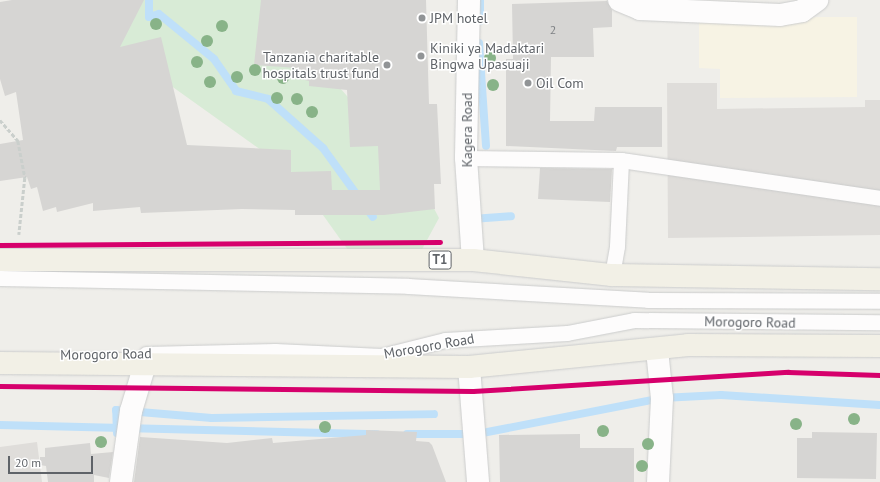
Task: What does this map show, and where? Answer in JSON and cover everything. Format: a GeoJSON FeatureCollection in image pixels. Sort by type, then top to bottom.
{"type":"FeatureCollection","features":[{"type":"Feature","properties":{"kind":"highway","name":"T1"},"geometry":{"type":"LineString","coordinates":[[0,260],[473,260],[612,275],[880,279]]}},
{"type":"Feature","properties":{"kind":"highway","name":"Morogoro Road"},"geometry":{"type":"LineString","coordinates":[[0,363],[469,367],[657,350],[688,345],[880,346]]}},
{"type":"Feature","properties":{"kind":"street","name":"Kagera Road"},"geometry":{"type":"LineString","coordinates":[[469,0],[466,158],[473,260]]}},
{"type":"Feature","properties":{"kind":"street"},"geometry":{"type":"LineString","coordinates":[[619,0],[640,9],[780,15],[802,11],[818,0]]}},
{"type":"Feature","properties":{"kind":"street"},"geometry":{"type":"LineString","coordinates":[[657,350],[662,398],[658,482]]}},
{"type":"Feature","properties":{"kind":"street"},"geometry":{"type":"LineString","coordinates":[[121,482],[132,411],[145,364]]}},
{"type":"Feature","properties":{"kind":"street"},"geometry":{"type":"LineString","coordinates":[[469,367],[478,482]]}},
{"type":"Feature","properties":{"kind":"lane"},"geometry":{"type":"LineString","coordinates":[[466,158],[621,160],[880,198]]}},
{"type":"Feature","properties":{"kind":"lane"},"geometry":{"type":"LineString","coordinates":[[612,275],[617,246],[621,160]]}},
{"type":"Feature","properties":{"kind":"lane","name":"Morogoro Road"},"geometry":{"type":"LineString","coordinates":[[0,278],[408,286],[648,300],[880,301]]}},
{"type":"Feature","properties":{"kind":"lane","name":"Morogoro Road"},"geometry":{"type":"LineString","coordinates":[[0,354],[275,351],[381,356],[445,340],[567,333],[634,320],[880,322]]}},
{"type":"Feature","properties":{"kind":"path"},"geometry":{"type":"LineString","coordinates":[[0,120],[18,140],[25,178],[25,207],[17,240]]}},
{"type":"Feature","properties":{"kind":"shaded area"},"geometry":{"type":"Polygon","coordinates":[[[857,17],[857,97],[720,98],[720,69],[699,68],[699,20],[857,17]]]}},
{"type":"Feature","properties":{"kind":"shaded area"},"geometry":{"type":"Polygon","coordinates":[[[667,83],[717,83],[717,109],[865,107],[865,100],[880,100],[880,235],[668,238],[667,83]]]}},
{"type":"Feature","properties":{"kind":"shaded area"},"geometry":{"type":"Polygon","coordinates":[[[37,442],[42,482],[0,482],[0,447],[37,442]]]}},
{"type":"Feature","properties":{"kind":"green space"},"geometry":{"type":"Polygon","coordinates":[[[62,0],[263,0],[417,176],[439,218],[420,253],[348,250],[293,173],[79,20],[62,0]]]}},
{"type":"Feature","properties":{"kind":"building"},"geometry":{"type":"Polygon","coordinates":[[[12,0],[144,0],[120,47],[161,37],[187,145],[291,150],[291,172],[331,171],[332,190],[380,190],[378,146],[350,147],[347,90],[309,86],[309,81],[296,78],[298,68],[254,65],[261,0],[426,0],[429,104],[437,104],[441,184],[434,184],[435,209],[384,215],[295,215],[295,210],[242,209],[141,213],[140,207],[93,211],[93,203],[57,212],[56,207],[43,211],[37,187],[31,189],[27,177],[0,181],[0,144],[23,140],[16,92],[5,96],[0,79],[0,2],[12,0]]]}},
{"type":"Feature","properties":{"kind":"building"},"geometry":{"type":"Polygon","coordinates":[[[607,1],[612,10],[612,27],[593,28],[594,57],[551,57],[550,121],[594,121],[595,107],[662,107],[662,147],[617,147],[616,151],[506,146],[506,59],[513,59],[512,4],[607,1]]]}},
{"type":"Feature","properties":{"kind":"building"},"geometry":{"type":"Polygon","coordinates":[[[540,168],[612,169],[610,202],[538,199],[540,168]]]}},
{"type":"Feature","properties":{"kind":"building"},"geometry":{"type":"Polygon","coordinates":[[[366,430],[417,432],[416,441],[429,442],[432,445],[446,482],[134,482],[140,437],[227,443],[272,438],[273,443],[366,435],[366,430]]]}},
{"type":"Feature","properties":{"kind":"building"},"geometry":{"type":"Polygon","coordinates":[[[812,432],[877,433],[876,479],[797,478],[797,438],[812,438],[812,432]]]}},
{"type":"Feature","properties":{"kind":"building"},"geometry":{"type":"Polygon","coordinates":[[[580,434],[580,448],[634,448],[634,482],[500,482],[499,435],[580,434]]]}},
{"type":"Feature","properties":{"kind":"building"},"geometry":{"type":"Polygon","coordinates":[[[90,443],[91,454],[113,452],[109,478],[94,475],[94,482],[48,482],[46,466],[40,465],[40,457],[45,457],[45,448],[90,443]]]}},
{"type":"Feature","properties":{"kind":"waterway"},"geometry":{"type":"LineString","coordinates":[[149,0],[149,17],[159,14],[214,59],[236,91],[268,99],[323,148],[373,217]]}},
{"type":"Feature","properties":{"kind":"waterway"},"geometry":{"type":"LineString","coordinates":[[480,0],[480,21]]}},
{"type":"Feature","properties":{"kind":"waterway"},"geometry":{"type":"LineString","coordinates":[[479,43],[486,146]]}},
{"type":"Feature","properties":{"kind":"waterway"},"geometry":{"type":"LineString","coordinates":[[472,219],[511,216]]}},
{"type":"Feature","properties":{"kind":"waterway"},"geometry":{"type":"LineString","coordinates":[[407,434],[477,434],[662,398],[721,395],[880,405]]}},
{"type":"Feature","properties":{"kind":"waterway"},"geometry":{"type":"LineString","coordinates":[[117,433],[116,410],[212,418],[434,414]]}},
{"type":"Feature","properties":{"kind":"waterway"},"geometry":{"type":"LineString","coordinates":[[0,425],[377,434]]}},
{"type":"Feature","properties":{"kind":"cycle path"},"geometry":{"type":"LineString","coordinates":[[0,245],[440,242]]}},
{"type":"Feature","properties":{"kind":"cycle path"},"geometry":{"type":"LineString","coordinates":[[0,386],[473,391],[788,372],[880,375]]}},
{"type":"Feature","properties":{"kind":"place","name":"JPM hotel"},"geometry":{"type":"Point","coordinates":[422,18]}},
{"type":"Feature","properties":{"kind":"place","name":"Kiniki ya Madaktari Bingwa Upasuaji"},"geometry":{"type":"Point","coordinates":[421,56]}},
{"type":"Feature","properties":{"kind":"place","name":"Tanzania charitable hospitals trust fund"},"geometry":{"type":"Point","coordinates":[387,65]}},
{"type":"Feature","properties":{"kind":"place","name":"Oil Com"},"geometry":{"type":"Point","coordinates":[528,83]}}]}
